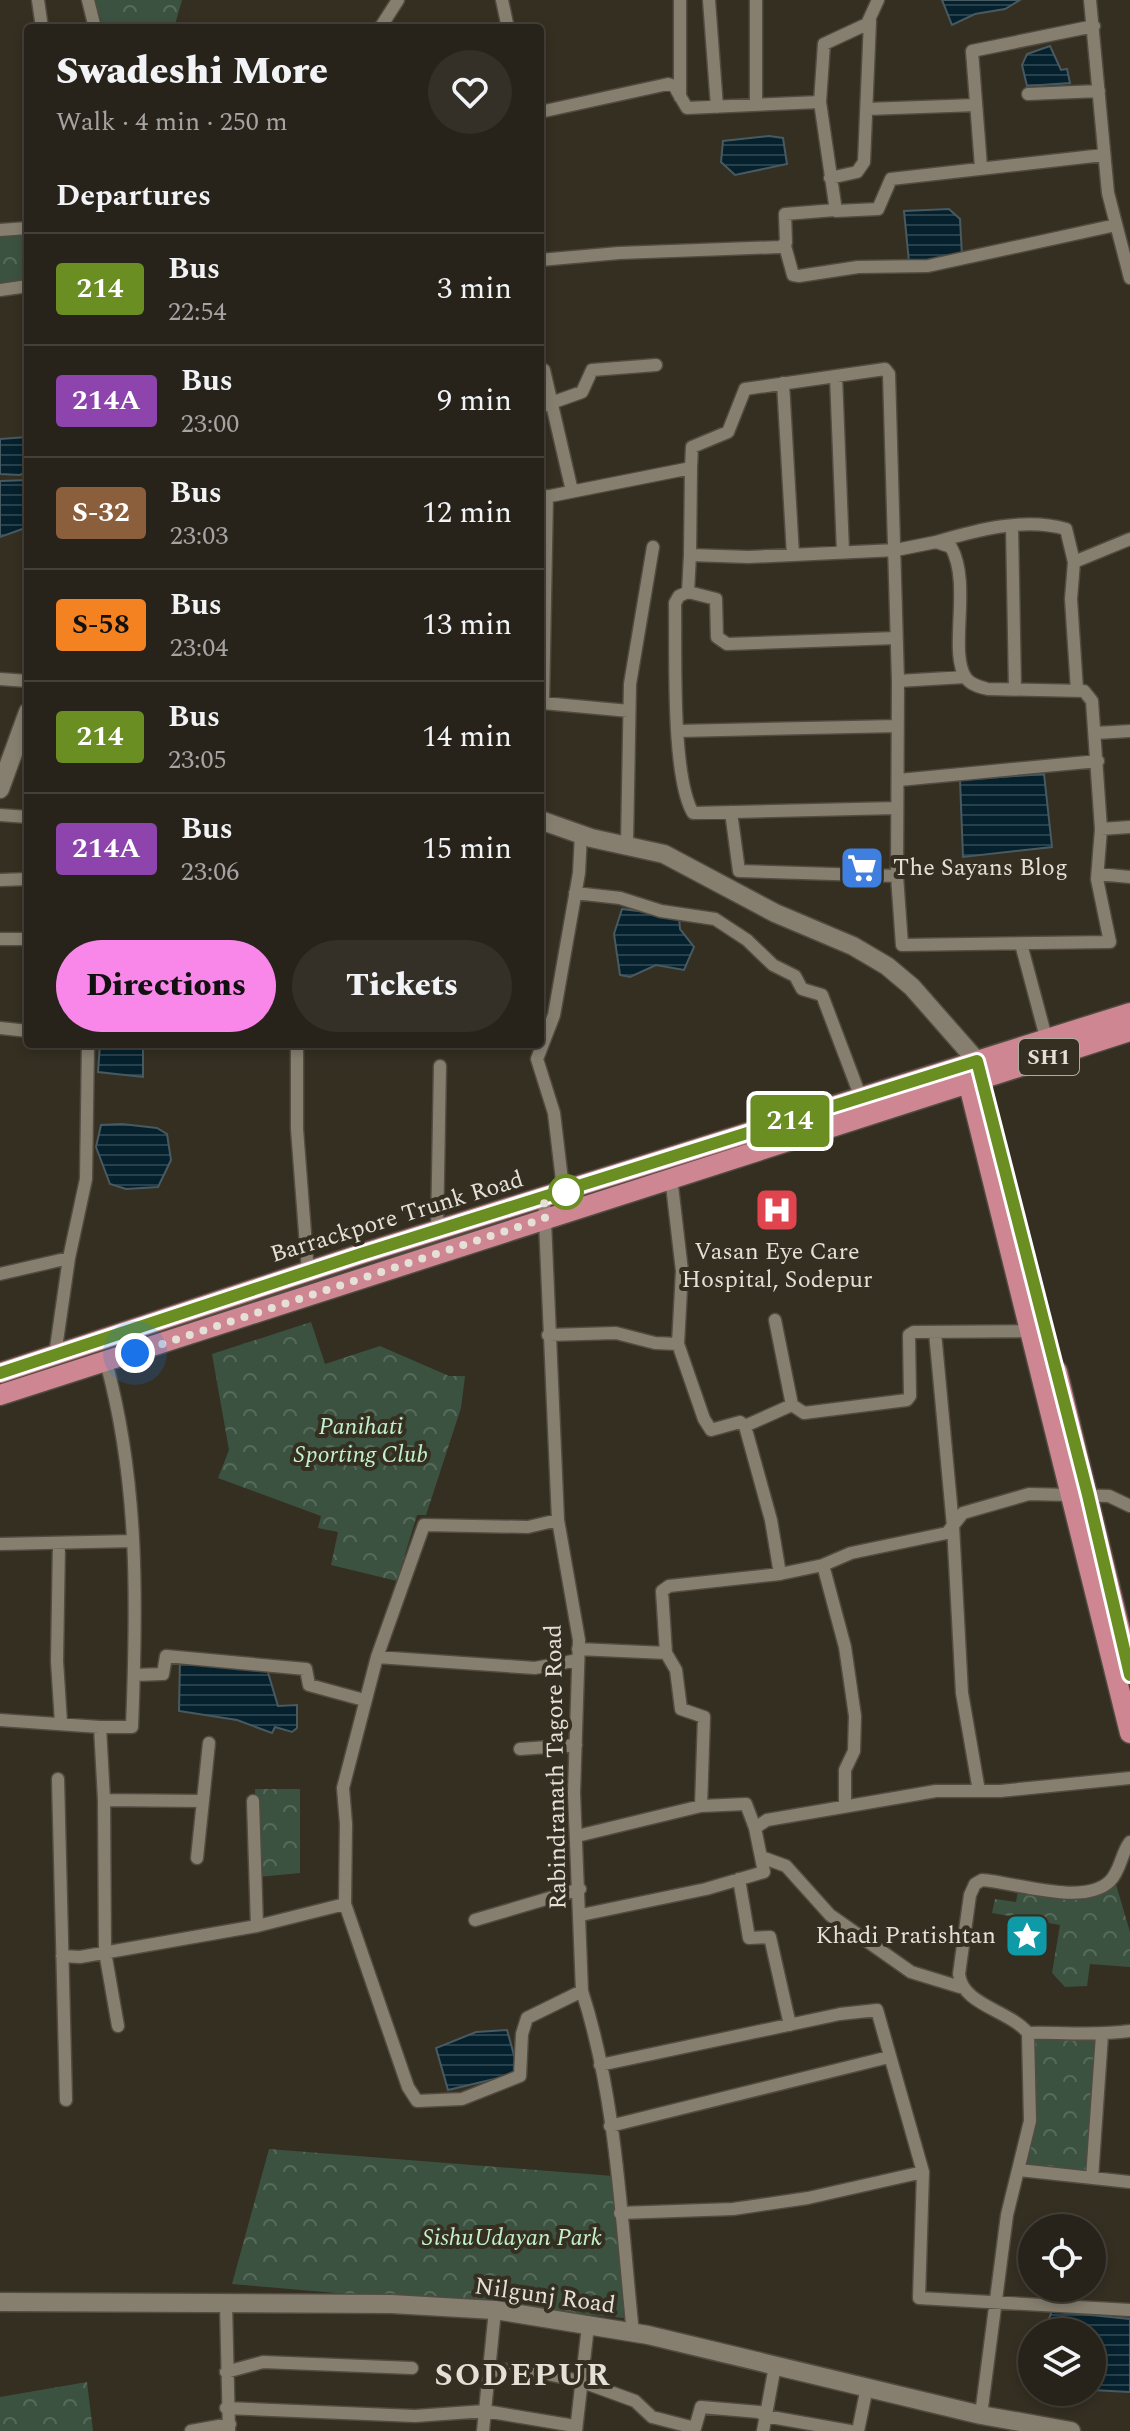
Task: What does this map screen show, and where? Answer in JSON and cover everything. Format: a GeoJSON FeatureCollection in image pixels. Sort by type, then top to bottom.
{"type":"FeatureCollection","features":[{"type":"Feature","properties":{"kind":"main road","name":"Barrackpore Trunk Road"},"geometry":{"type":"LineString","coordinates":[[1049,1047],[1130,1013]]}},
{"type":"Feature","properties":{"kind":"main road","name":"Barrackpore Trunk Road"},"geometry":{"type":"LineString","coordinates":[[0,1395],[106,1362],[861,1098],[1049,1047],[1130,1031]]}},
{"type":"Feature","properties":{"kind":"main road","name":"Barrackpore Trunk Road"},"geometry":{"type":"LineString","coordinates":[[0,1373],[437,1231],[671,1177],[972,1068]]}},
{"type":"Feature","properties":{"kind":"main road"},"geometry":{"type":"LineString","coordinates":[[972,1068],[1033,1331],[1130,1675]]}},
{"type":"Feature","properties":{"kind":"main road"},"geometry":{"type":"LineString","coordinates":[[972,1068],[1080,1495],[1130,1733]]}},
{"type":"Feature","properties":{"kind":"street"},"geometry":{"type":"LineString","coordinates":[[38,0],[41,24]]}},
{"type":"Feature","properties":{"kind":"street"},"geometry":{"type":"LineString","coordinates":[[88,0],[94,24]]}},
{"type":"Feature","properties":{"kind":"street"},"geometry":{"type":"LineString","coordinates":[[379,24],[398,0]]}},
{"type":"Feature","properties":{"kind":"street"},"geometry":{"type":"LineString","coordinates":[[502,0],[507,24]]}},
{"type":"Feature","properties":{"kind":"street"},"geometry":{"type":"LineString","coordinates":[[680,0],[680,98]]}},
{"type":"Feature","properties":{"kind":"street"},"geometry":{"type":"LineString","coordinates":[[709,0],[717,107]]}},
{"type":"Feature","properties":{"kind":"street"},"geometry":{"type":"LineString","coordinates":[[756,0],[756,105]]}},
{"type":"Feature","properties":{"kind":"street"},"geometry":{"type":"LineString","coordinates":[[830,178],[857,172],[864,162],[870,21],[878,0]]}},
{"type":"Feature","properties":{"kind":"street"},"geometry":{"type":"LineString","coordinates":[[1090,0],[1103,155],[1130,278]]}},
{"type":"Feature","properties":{"kind":"street"},"geometry":{"type":"LineString","coordinates":[[835,210],[820,102],[824,44],[870,21]]}},
{"type":"Feature","properties":{"kind":"street"},"geometry":{"type":"LineString","coordinates":[[981,167],[973,50],[1094,26]]}},
{"type":"Feature","properties":{"kind":"street"},"geometry":{"type":"LineString","coordinates":[[544,111],[668,84],[674,86],[687,108],[820,102]]}},
{"type":"Feature","properties":{"kind":"street"},"geometry":{"type":"LineString","coordinates":[[1028,94],[1099,91]]}},
{"type":"Feature","properties":{"kind":"street"},"geometry":{"type":"LineString","coordinates":[[867,109],[976,105]]}},
{"type":"Feature","properties":{"kind":"street"},"geometry":{"type":"LineString","coordinates":[[1103,155],[891,179],[876,210],[785,214],[785,246],[793,275],[799,276],[853,267],[928,266],[1116,225]]}},
{"type":"Feature","properties":{"kind":"street"},"geometry":{"type":"LineString","coordinates":[[0,230],[24,228]]}},
{"type":"Feature","properties":{"kind":"street"},"geometry":{"type":"LineString","coordinates":[[544,260],[785,246]]}},
{"type":"Feature","properties":{"kind":"street"},"geometry":{"type":"LineString","coordinates":[[0,290],[24,287]]}},
{"type":"Feature","properties":{"kind":"street"},"geometry":{"type":"LineString","coordinates":[[546,405],[582,392],[592,370],[656,365]]}},
{"type":"Feature","properties":{"kind":"street"},"geometry":{"type":"LineString","coordinates":[[688,592],[694,445],[728,432],[743,391],[880,369],[889,374],[896,550],[897,876],[902,945],[1110,942],[1098,874],[1101,829],[1092,701],[1084,691],[988,689],[973,685],[965,677],[961,662],[958,560],[951,547],[936,542]]}},
{"type":"Feature","properties":{"kind":"street"},"geometry":{"type":"LineString","coordinates":[[544,370],[546,405],[572,491]]}},
{"type":"Feature","properties":{"kind":"street"},"geometry":{"type":"LineString","coordinates":[[836,376],[843,552]]}},
{"type":"Feature","properties":{"kind":"street"},"geometry":{"type":"LineString","coordinates":[[783,383],[793,555]]}},
{"type":"Feature","properties":{"kind":"street"},"geometry":{"type":"LineString","coordinates":[[544,497],[691,468]]}},
{"type":"Feature","properties":{"kind":"street"},"geometry":{"type":"LineString","coordinates":[[690,555],[793,555],[896,550],[981,529],[1047,523],[1066,529],[1074,562],[1071,599],[1077,690]]}},
{"type":"Feature","properties":{"kind":"street"},"geometry":{"type":"LineString","coordinates":[[1012,526],[1015,689]]}},
{"type":"Feature","properties":{"kind":"street"},"geometry":{"type":"LineString","coordinates":[[1074,562],[1130,539]]}},
{"type":"Feature","properties":{"kind":"street"},"geometry":{"type":"LineString","coordinates":[[627,843],[629,711],[637,633],[653,547]]}},
{"type":"Feature","properties":{"kind":"street"},"geometry":{"type":"LineString","coordinates":[[896,638],[727,644],[717,637],[716,599],[688,592],[679,596],[675,603],[679,731],[685,799],[693,813],[896,808]]}},
{"type":"Feature","properties":{"kind":"street"},"geometry":{"type":"LineString","coordinates":[[898,681],[965,677]]}},
{"type":"Feature","properties":{"kind":"street"},"geometry":{"type":"LineString","coordinates":[[0,679],[24,681]]}},
{"type":"Feature","properties":{"kind":"street"},"geometry":{"type":"LineString","coordinates":[[544,703],[629,711]]}},
{"type":"Feature","properties":{"kind":"street"},"geometry":{"type":"LineString","coordinates":[[0,789],[24,724]]}},
{"type":"Feature","properties":{"kind":"street"},"geometry":{"type":"LineString","coordinates":[[679,731],[897,726]]}},
{"type":"Feature","properties":{"kind":"street"},"geometry":{"type":"LineString","coordinates":[[1096,733],[1130,731]]}},
{"type":"Feature","properties":{"kind":"street"},"geometry":{"type":"LineString","coordinates":[[899,780],[1098,761]]}},
{"type":"Feature","properties":{"kind":"street"},"geometry":{"type":"LineString","coordinates":[[731,812],[739,871],[897,876]]}},
{"type":"Feature","properties":{"kind":"street"},"geometry":{"type":"LineString","coordinates":[[0,815],[24,817]]}},
{"type":"Feature","properties":{"kind":"street"},"geometry":{"type":"LineString","coordinates":[[544,821],[581,834],[664,854],[775,913],[887,966],[912,987],[972,1068]]}},
{"type":"Feature","properties":{"kind":"street"},"geometry":{"type":"LineString","coordinates":[[1101,829],[1130,827]]}},
{"type":"Feature","properties":{"kind":"street","name":"Rabindranath Tagore Road"},"geometry":{"type":"LineString","coordinates":[[544,1041],[554,1015],[575,893],[581,834]]}},
{"type":"Feature","properties":{"kind":"street"},"geometry":{"type":"LineString","coordinates":[[1098,874],[1130,877]]}},
{"type":"Feature","properties":{"kind":"street"},"geometry":{"type":"LineString","coordinates":[[0,880],[24,879]]}},
{"type":"Feature","properties":{"kind":"street"},"geometry":{"type":"LineString","coordinates":[[575,893],[620,898],[661,911],[715,919],[747,940],[773,965],[795,976],[802,989],[822,995],[861,1098]]}},
{"type":"Feature","properties":{"kind":"street"},"geometry":{"type":"LineString","coordinates":[[0,939],[24,939]]}},
{"type":"Feature","properties":{"kind":"street"},"geometry":{"type":"LineString","coordinates":[[1021,944],[1049,1047]]}},
{"type":"Feature","properties":{"kind":"street"},"geometry":{"type":"LineString","coordinates":[[0,1028],[24,1031]]}},
{"type":"Feature","properties":{"kind":"street"},"geometry":{"type":"LineString","coordinates":[[55,1355],[69,1258],[86,1179],[88,1048]]}},
{"type":"Feature","properties":{"kind":"street"},"geometry":{"type":"LineString","coordinates":[[297,1048],[297,1129],[308,1272]]}},
{"type":"Feature","properties":{"kind":"street","name":"Rabindranath Tagore Road"},"geometry":{"type":"LineString","coordinates":[[541,1048],[537,1059],[554,1113],[555,1205],[548,1335],[558,1520],[578,1655],[577,1836],[582,1991],[600,2065],[610,2126],[633,2333]]}},
{"type":"Feature","properties":{"kind":"street"},"geometry":{"type":"LineString","coordinates":[[437,1231],[440,1066]]}},
{"type":"Feature","properties":{"kind":"street"},"geometry":{"type":"LineString","coordinates":[[671,1177],[682,1271],[678,1344],[708,1427],[740,1422],[745,1426],[769,1511],[780,1574]]}},
{"type":"Feature","properties":{"kind":"street"},"geometry":{"type":"LineString","coordinates":[[0,1274],[69,1258]]}},
{"type":"Feature","properties":{"kind":"street"},"geometry":{"type":"LineString","coordinates":[[775,1320],[792,1405],[804,1413],[907,1400],[910,1396],[909,1335],[1033,1331]]}},
{"type":"Feature","properties":{"kind":"street"},"geometry":{"type":"LineString","coordinates":[[935,1332],[953,1526],[962,1693],[979,1791]]}},
{"type":"Feature","properties":{"kind":"street"},"geometry":{"type":"LineString","coordinates":[[548,1335],[616,1333],[655,1343],[678,1344]]}},
{"type":"Feature","properties":{"kind":"street"},"geometry":{"type":"LineString","coordinates":[[0,1720],[132,1727],[132,1486],[122,1421],[106,1362]]}},
{"type":"Feature","properties":{"kind":"street"},"geometry":{"type":"LineString","coordinates":[[745,1426],[792,1405]]}},
{"type":"Feature","properties":{"kind":"street"},"geometry":{"type":"LineString","coordinates":[[701,1806],[704,1717],[681,1709],[676,1670],[663,1641],[664,1587],[780,1574],[823,1565],[851,1553],[947,1533],[963,1513],[1029,1494],[1109,1496],[1130,1506]]}},
{"type":"Feature","properties":{"kind":"street"},"geometry":{"type":"LineString","coordinates":[[558,1520],[528,1527],[424,1525],[377,1657],[343,1788],[345,1904],[408,2087],[417,2101],[462,2099],[520,2076],[522,2034],[527,2018],[582,1991]]}},
{"type":"Feature","properties":{"kind":"street"},"geometry":{"type":"LineString","coordinates":[[0,1544],[133,1541]]}},
{"type":"Feature","properties":{"kind":"street"},"geometry":{"type":"LineString","coordinates":[[59,1543],[57,1661],[61,1723]]}},
{"type":"Feature","properties":{"kind":"street"},"geometry":{"type":"LineString","coordinates":[[823,1565],[845,1647],[855,1716],[854,1751],[845,1770],[845,1805]]}},
{"type":"Feature","properties":{"kind":"street"},"geometry":{"type":"LineString","coordinates":[[377,1657],[535,1668],[578,1655],[666,1653]]}},
{"type":"Feature","properties":{"kind":"street"},"geometry":{"type":"LineString","coordinates":[[134,1675],[163,1674],[166,1656],[306,1669],[309,1685],[364,1700]]}},
{"type":"Feature","properties":{"kind":"street"},"geometry":{"type":"LineString","coordinates":[[100,1727],[105,1952],[118,2026]]}},
{"type":"Feature","properties":{"kind":"street"},"geometry":{"type":"LineString","coordinates":[[197,1858],[209,1743]]}},
{"type":"Feature","properties":{"kind":"street"},"geometry":{"type":"LineString","coordinates":[[520,1749],[576,1745]]}},
{"type":"Feature","properties":{"kind":"street"},"geometry":{"type":"LineString","coordinates":[[755,1828],[767,1820],[936,1791],[979,1791],[1130,1778]]}},
{"type":"Feature","properties":{"kind":"street"},"geometry":{"type":"LineString","coordinates":[[58,1779],[66,2100]]}},
{"type":"Feature","properties":{"kind":"street"},"geometry":{"type":"LineString","coordinates":[[104,1800],[203,1801]]}},
{"type":"Feature","properties":{"kind":"street"},"geometry":{"type":"LineString","coordinates":[[253,1801],[257,1926]]}},
{"type":"Feature","properties":{"kind":"street"},"geometry":{"type":"LineString","coordinates":[[577,1836],[701,1806],[746,1804],[764,1858],[764,1872],[581,1915]]}},
{"type":"Feature","properties":{"kind":"street"},"geometry":{"type":"LineString","coordinates":[[960,1987],[959,1974],[975,1884],[996,1881],[1042,1891],[1071,1892],[1100,1887],[1111,1880],[1130,1842]]}},
{"type":"Feature","properties":{"kind":"street"},"geometry":{"type":"LineString","coordinates":[[764,1858],[786,1866],[830,1915],[911,1972],[960,1987],[970,1996],[1011,2017],[1028,2033],[1087,2032],[1102,2035],[1130,2031]]}},
{"type":"Feature","properties":{"kind":"street"},"geometry":{"type":"LineString","coordinates":[[739,1879],[749,1938],[770,1937],[790,2025]]}},
{"type":"Feature","properties":{"kind":"street"},"geometry":{"type":"LineString","coordinates":[[475,1920],[580,1889]]}},
{"type":"Feature","properties":{"kind":"street"},"geometry":{"type":"LineString","coordinates":[[62,1956],[105,1952],[257,1926],[345,1904]]}},
{"type":"Feature","properties":{"kind":"street"},"geometry":{"type":"LineString","coordinates":[[600,2065],[877,2010],[890,2048],[889,2057],[904,2094],[923,2172],[919,2298],[1130,2310]]}},
{"type":"Feature","properties":{"kind":"street"},"geometry":{"type":"LineString","coordinates":[[981,2415],[1007,2215],[1030,2121],[1028,2033]]}},
{"type":"Feature","properties":{"kind":"street"},"geometry":{"type":"LineString","coordinates":[[1092,2178],[1102,2035]]}},
{"type":"Feature","properties":{"kind":"street"},"geometry":{"type":"LineString","coordinates":[[610,2126],[889,2057]]}},
{"type":"Feature","properties":{"kind":"street"},"geometry":{"type":"LineString","coordinates":[[1019,2170],[1130,2182]]}},
{"type":"Feature","properties":{"kind":"street"},"geometry":{"type":"LineString","coordinates":[[620,2213],[748,2207],[808,2198],[923,2172]]}},
{"type":"Feature","properties":{"kind":"street","name":"Nilgunj Road"},"geometry":{"type":"LineString","coordinates":[[0,2302],[391,2304],[495,2310],[633,2333],[981,2415],[1071,2431]]}},
{"type":"Feature","properties":{"kind":"street"},"geometry":{"type":"LineString","coordinates":[[191,2431],[229,2428],[226,2408],[226,2304]]}},
{"type":"Feature","properties":{"kind":"street"},"geometry":{"type":"LineString","coordinates":[[483,2431],[495,2310]]}},
{"type":"Feature","properties":{"kind":"street"},"geometry":{"type":"LineString","coordinates":[[575,2431],[588,2326]]}},
{"type":"Feature","properties":{"kind":"street"},"geometry":{"type":"LineString","coordinates":[[226,2372],[263,2362],[412,2368]]}},
{"type":"Feature","properties":{"kind":"street"},"geometry":{"type":"LineString","coordinates":[[763,2431],[775,2366]]}},
{"type":"Feature","properties":{"kind":"street"},"geometry":{"type":"LineString","coordinates":[[490,2371],[523,2369],[580,2381],[635,2401],[652,2417],[695,2428],[701,2407],[759,2412],[765,2416],[850,2431]]}},
{"type":"Feature","properties":{"kind":"street"},"geometry":{"type":"LineString","coordinates":[[858,2431],[867,2387]]}},
{"type":"Feature","properties":{"kind":"street"},"geometry":{"type":"LineString","coordinates":[[226,2408],[415,2416],[485,2411],[569,2425],[575,2431]]}},
{"type":"Feature","properties":{"kind":"green space"},"geometry":{"type":"Polygon","coordinates":[[[95,0],[182,0],[175,24],[102,24],[95,0]]]}},
{"type":"Feature","properties":{"kind":"green space"},"geometry":{"type":"Polygon","coordinates":[[[24,235],[24,287],[0,290],[0,237],[24,235]]]}},
{"type":"Feature","properties":{"kind":"green space","name":"Panihati Sporting Club"},"geometry":{"type":"Polygon","coordinates":[[[311,1322],[325,1364],[380,1346],[449,1376],[465,1376],[461,1408],[426,1515],[417,1515],[397,1581],[331,1565],[338,1532],[318,1528],[321,1516],[218,1478],[229,1450],[212,1354],[311,1322]]]}},
{"type":"Feature","properties":{"kind":"green space"},"geometry":{"type":"Polygon","coordinates":[[[255,1789],[300,1789],[300,1873],[258,1877],[255,1789]]]}},
{"type":"Feature","properties":{"kind":"green space"},"geometry":{"type":"Polygon","coordinates":[[[1115,1881],[1130,1932],[1130,1967],[1090,1964],[1087,1986],[1065,1987],[1052,1973],[1060,1925],[992,1913],[995,1899],[1016,1902],[1018,1890],[1035,1894],[1115,1881]]]}},
{"type":"Feature","properties":{"kind":"green space"},"geometry":{"type":"Polygon","coordinates":[[[1030,2035],[1098,2038],[1088,2172],[1024,2167],[1030,2035]]]}},
{"type":"Feature","properties":{"kind":"green space","name":"SishuUdayan Park"},"geometry":{"type":"Polygon","coordinates":[[[269,2149],[613,2176],[624,2318],[232,2284],[269,2149]]]}},
{"type":"Feature","properties":{"kind":"green space"},"geometry":{"type":"Polygon","coordinates":[[[87,2382],[93,2431],[0,2431],[0,2397],[87,2382]]]}},
{"type":"Feature","properties":{"kind":"water"},"geometry":{"type":"Polygon","coordinates":[[[942,0],[1020,0],[1005,9],[975,14],[952,25],[942,0]]]}},
{"type":"Feature","properties":{"kind":"water"},"geometry":{"type":"Polygon","coordinates":[[[1050,46],[1061,70],[1067,69],[1070,83],[1027,86],[1022,65],[1027,54],[1050,46]]]}},
{"type":"Feature","properties":{"kind":"water"},"geometry":{"type":"Polygon","coordinates":[[[769,136],[783,138],[787,164],[735,175],[721,162],[723,141],[769,136]]]}},
{"type":"Feature","properties":{"kind":"water"},"geometry":{"type":"Polygon","coordinates":[[[949,209],[960,219],[962,256],[909,262],[904,211],[949,209]]]}},
{"type":"Feature","properties":{"kind":"water"},"geometry":{"type":"Polygon","coordinates":[[[24,437],[24,473],[0,474],[0,439],[24,437]]]}},
{"type":"Feature","properties":{"kind":"water"},"geometry":{"type":"Polygon","coordinates":[[[24,480],[24,528],[0,537],[0,481],[24,480]]]}},
{"type":"Feature","properties":{"kind":"water"},"geometry":{"type":"Polygon","coordinates":[[[1044,774],[1052,847],[963,857],[960,780],[1044,774]]]}},
{"type":"Feature","properties":{"kind":"water"},"geometry":{"type":"Polygon","coordinates":[[[622,909],[679,916],[680,929],[694,947],[684,970],[656,965],[630,977],[620,975],[614,934],[622,909]]]}},
{"type":"Feature","properties":{"kind":"water"},"geometry":{"type":"Polygon","coordinates":[[[100,1048],[143,1048],[143,1077],[98,1072],[100,1048]]]}},
{"type":"Feature","properties":{"kind":"water"},"geometry":{"type":"Polygon","coordinates":[[[101,1125],[157,1128],[167,1134],[171,1160],[158,1187],[126,1189],[110,1184],[96,1147],[101,1125]]]}},
{"type":"Feature","properties":{"kind":"water"},"geometry":{"type":"Polygon","coordinates":[[[180,1659],[266,1666],[278,1706],[297,1705],[297,1728],[292,1732],[275,1727],[272,1733],[237,1720],[179,1711],[180,1659]]]}},
{"type":"Feature","properties":{"kind":"water"},"geometry":{"type":"Polygon","coordinates":[[[507,2030],[519,2073],[448,2090],[436,2048],[476,2032],[507,2030]]]}},
{"type":"Feature","properties":{"kind":"water"},"geometry":{"type":"Polygon","coordinates":[[[1052,2311],[1130,2319],[1130,2392],[1106,2391],[1106,2318],[1049,2318],[1052,2311]]]}},
{"type":"Feature","properties":{"kind":"bus line","name":"214"},"geometry":{"type":"LineString","coordinates":[[0,1373],[358,1255],[977,1061],[1088,1495],[1130,1675]]}},
{"type":"Feature","properties":{"kind":"place","name":"The Sayans Blog"},"geometry":{"type":"Point","coordinates":[862,868]}},
{"type":"Feature","properties":{"kind":"place","name":"Vasan Eye Care Hospital, Sodepur"},"geometry":{"type":"Point","coordinates":[777,1210]}},
{"type":"Feature","properties":{"kind":"place","name":"Khadi Pratishtan"},"geometry":{"type":"Point","coordinates":[1027,1936]}},
{"type":"Feature","properties":{"kind":"district","name":"SODEPUR"},"geometry":{"type":"Point","coordinates":[523,2375]}},
{"type":"Feature","properties":{"kind":"route"},"geometry":{"type":"LineString","coordinates":[[135,1353],[545,1218],[544,1198],[566,1192]]}}]}
